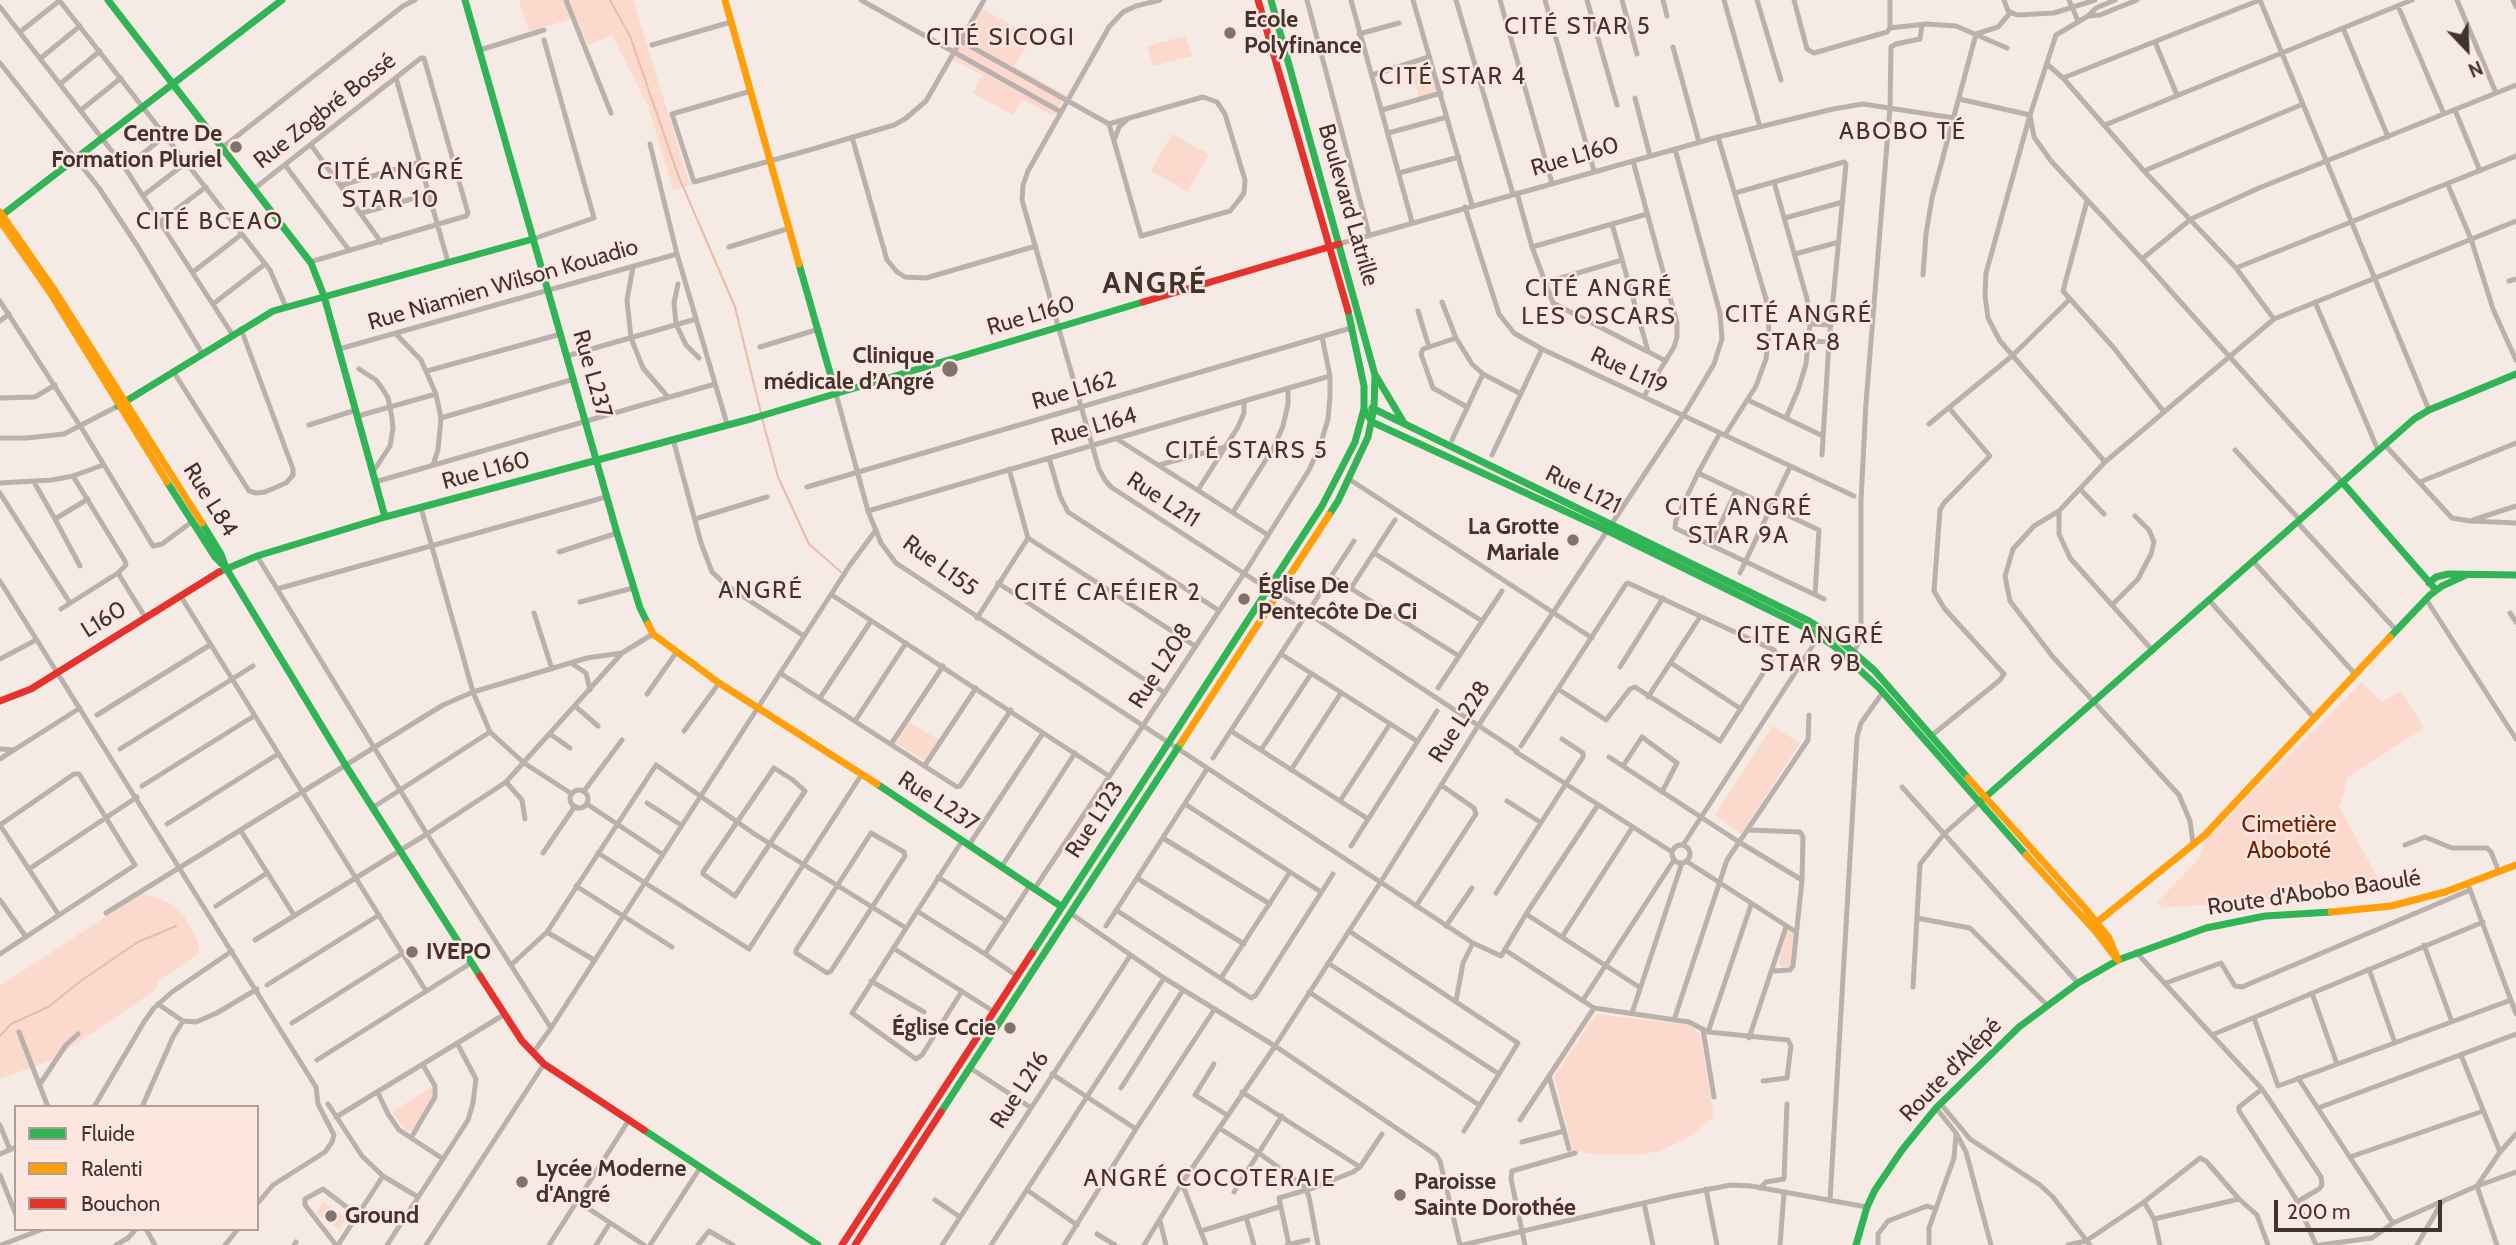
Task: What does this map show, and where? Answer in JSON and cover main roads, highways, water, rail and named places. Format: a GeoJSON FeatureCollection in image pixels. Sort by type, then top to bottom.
{"type":"FeatureCollection","features":[{"type":"Feature","properties":{"kind":"waterway"},"geometry":{"type":"LineString","coordinates":[[610,0],[630,36],[678,175],[735,307],[761,413]]}},
{"type":"Feature","properties":{"kind":"waterway"},"geometry":{"type":"LineString","coordinates":[[762,418],[778,477],[809,544],[841,572]]}},
{"type":"Feature","properties":{"kind":"waterway"},"geometry":{"type":"LineString","coordinates":[[0,1036],[11,1024],[48,1007],[138,942],[176,926]]}},
{"type":"Feature","properties":{"kind":"place","name":"Ecole Polyfinance"},"geometry":{"type":"Point","coordinates":[1230,33]}},
{"type":"Feature","properties":{"kind":"place","name":"Centre De Formation Pluriel"},"geometry":{"type":"Point","coordinates":[236,147]}},
{"type":"Feature","properties":{"kind":"place","name":"Clinique médicale d’Angré"},"geometry":{"type":"Point","coordinates":[950,369]}},
{"type":"Feature","properties":{"kind":"place","name":"La Grotte Mariale"},"geometry":{"type":"Point","coordinates":[1573,540]}},
{"type":"Feature","properties":{"kind":"place","name":"Église De Pentecôte De Ci"},"geometry":{"type":"Point","coordinates":[1244,599]}},
{"type":"Feature","properties":{"kind":"place","name":"IVEPO"},"geometry":{"type":"Point","coordinates":[412,952]}},
{"type":"Feature","properties":{"kind":"place","name":"Église Ccie"},"geometry":{"type":"Point","coordinates":[1010,1028]}},
{"type":"Feature","properties":{"kind":"place","name":"Lycée Moderne d'Angré"},"geometry":{"type":"Point","coordinates":[522,1182]}},
{"type":"Feature","properties":{"kind":"place","name":"Paroisse Sainte Dorothée"},"geometry":{"type":"Point","coordinates":[1400,1195]}},
{"type":"Feature","properties":{"kind":"place","name":"Ground"},"geometry":{"type":"Point","coordinates":[331,1216]}},
{"type":"Feature","properties":{"kind":"district","name":"CITÉ STAR 5"},"geometry":{"type":"Point","coordinates":[1578,27]}},
{"type":"Feature","properties":{"kind":"district","name":"CITÉ SICOGI"},"geometry":{"type":"Point","coordinates":[1001,38]}},
{"type":"Feature","properties":{"kind":"district","name":"CITÉ STAR 4"},"geometry":{"type":"Point","coordinates":[1453,77]}},
{"type":"Feature","properties":{"kind":"district","name":"ABOBO TÉ"},"geometry":{"type":"Point","coordinates":[1903,132]}},
{"type":"Feature","properties":{"kind":"district","name":"CITÉ ANGRÉ STAR 10"},"geometry":{"type":"Point","coordinates":[391,186]}},
{"type":"Feature","properties":{"kind":"district","name":"CITÉ BCEAO"},"geometry":{"type":"Point","coordinates":[210,222]}},
{"type":"Feature","properties":{"kind":"district","name":"ANGRÉ"},"geometry":{"type":"Point","coordinates":[1155,284]}},
{"type":"Feature","properties":{"kind":"district","name":"CITÉ ANGRÉ LES OSCARS"},"geometry":{"type":"Point","coordinates":[1599,303]}},
{"type":"Feature","properties":{"kind":"district","name":"CITÉ ANGRÉ STAR 8"},"geometry":{"type":"Point","coordinates":[1799,329]}},
{"type":"Feature","properties":{"kind":"district","name":"CITÉ STARS 5"},"geometry":{"type":"Point","coordinates":[1247,451]}},
{"type":"Feature","properties":{"kind":"district","name":"CITÉ ANGRÉ STAR 9A"},"geometry":{"type":"Point","coordinates":[1739,522]}},
{"type":"Feature","properties":{"kind":"district","name":"ANGRÉ"},"geometry":{"type":"Point","coordinates":[761,591]}},
{"type":"Feature","properties":{"kind":"district","name":"CITÉ CAFÉIER 2"},"geometry":{"type":"Point","coordinates":[1108,593]}},
{"type":"Feature","properties":{"kind":"district","name":"CITE ANGRÉ STAR 9B"},"geometry":{"type":"Point","coordinates":[1811,650]}},
{"type":"Feature","properties":{"kind":"district","name":"ANGRÉ COCOTERAIE"},"geometry":{"type":"Point","coordinates":[1210,1179]}},
{"type":"Feature","properties":{"kind":"park label","name":"Cimetière Aboboté"},"geometry":{"type":"Point","coordinates":[2289,838]}}]}
